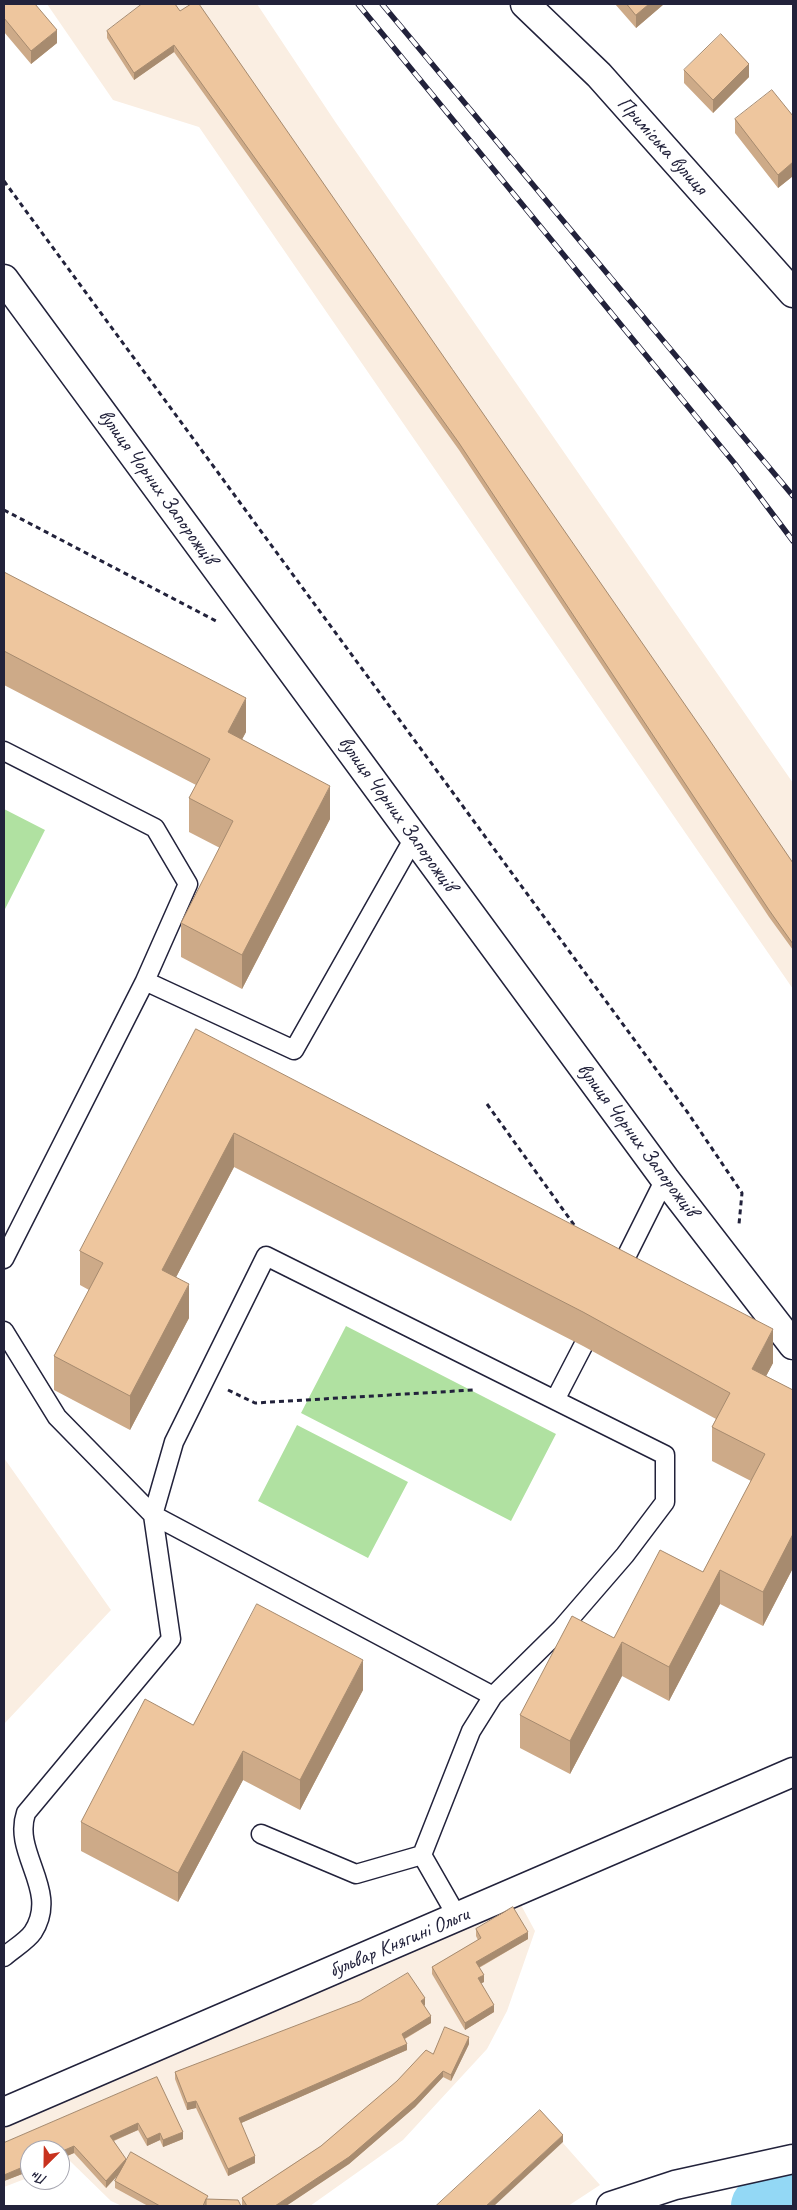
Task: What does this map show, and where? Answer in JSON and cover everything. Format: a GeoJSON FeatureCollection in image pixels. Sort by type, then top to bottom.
{"type":"FeatureCollection","features":[{"type":"Feature","properties":{"kind":"street","name":"Приміська вулиця"},"geometry":{"type":"LineString","coordinates":[[525,4],[599,75],[793,293]]}},
{"type":"Feature","properties":{"kind":"street","name":"вулиця Чорних Запорожців"},"geometry":{"type":"LineString","coordinates":[[4,279],[665,1179],[793,1345]]}},
{"type":"Feature","properties":{"kind":"street","name":"бульвар Княгині Ольги"},"geometry":{"type":"LineString","coordinates":[[4,2112],[458,1918],[793,1772]]}},
{"type":"Feature","properties":{"kind":"street"},"geometry":{"type":"LineString","coordinates":[[611,2206],[675,2185],[793,2159]]}},
{"type":"Feature","properties":{"kind":"lane"},"geometry":{"type":"LineString","coordinates":[[4,752],[155,828],[188,884],[145,981],[4,1259]]}},
{"type":"Feature","properties":{"kind":"lane"},"geometry":{"type":"LineString","coordinates":[[145,981],[294,1050],[414,838]]}},
{"type":"Feature","properties":{"kind":"lane"},"geometry":{"type":"LineString","coordinates":[[614,1280],[665,1179]]}},
{"type":"Feature","properties":{"kind":"lane"},"geometry":{"type":"LineString","coordinates":[[4,1957],[32,1933],[42,1914],[41,1892],[23,1837],[22,1825],[26,1813],[172,1640],[153,1515],[174,1442],[266,1256],[665,1455],[665,1502],[625,1556],[561,1629],[493,1696],[471,1731],[422,1855]]}},
{"type":"Feature","properties":{"kind":"lane"},"geometry":{"type":"LineString","coordinates":[[4,1331],[58,1417],[153,1515],[493,1696]]}},
{"type":"Feature","properties":{"kind":"lane"},"geometry":{"type":"LineString","coordinates":[[555,1400],[583,1346]]}},
{"type":"Feature","properties":{"kind":"lane"},"geometry":{"type":"LineString","coordinates":[[261,1834],[356,1874],[422,1855]]}},
{"type":"Feature","properties":{"kind":"lane"},"geometry":{"type":"LineString","coordinates":[[422,1855],[458,1918]]}},
{"type":"Feature","properties":{"kind":"path"},"geometry":{"type":"LineString","coordinates":[[4,180],[670,1089],[726,1169],[742,1193],[735,1270]]}},
{"type":"Feature","properties":{"kind":"path"},"geometry":{"type":"LineString","coordinates":[[4,510],[220,623]]}},
{"type":"Feature","properties":{"kind":"path"},"geometry":{"type":"LineString","coordinates":[[487,1104],[580,1232]]}},
{"type":"Feature","properties":{"kind":"path"},"geometry":{"type":"LineString","coordinates":[[206,1378],[255,1403],[479,1389]]}},
{"type":"Feature","properties":{"kind":"shaded area"},"geometry":{"type":"Polygon","coordinates":[[[47,4],[257,4],[336,123],[793,783],[793,989],[199,127],[113,100],[47,4]]]}},
{"type":"Feature","properties":{"kind":"shaded area"},"geometry":{"type":"Polygon","coordinates":[[[4,1458],[111,1610],[4,1724],[4,1458]]]}},
{"type":"Feature","properties":{"kind":"shaded area"},"geometry":{"type":"Polygon","coordinates":[[[521,1905],[535,1931],[507,2011],[487,2049],[403,2140],[310,2206],[122,2206],[111,2201],[70,2161],[70,2140],[20,2140],[20,2181],[4,2187],[4,2123],[521,1905]]]}},
{"type":"Feature","properties":{"kind":"shaded area"},"geometry":{"type":"Polygon","coordinates":[[[540,2117],[600,2185],[568,2206],[444,2206],[540,2117]]]}},
{"type":"Feature","properties":{"kind":"green space"},"geometry":{"type":"Polygon","coordinates":[[[4,809],[45,830],[4,911],[4,809]]]}},
{"type":"Feature","properties":{"kind":"green space"},"geometry":{"type":"Polygon","coordinates":[[[346,1326],[556,1434],[511,1521],[301,1413],[346,1326]]]}},
{"type":"Feature","properties":{"kind":"green space"},"geometry":{"type":"Polygon","coordinates":[[[297,1425],[408,1482],[368,1558],[258,1501],[297,1425]]]}},
{"type":"Feature","properties":{"kind":"building"},"geometry":{"type":"Polygon","coordinates":[[[4,4],[35,4],[57,30],[31,51],[4,18],[4,4]]]}},
{"type":"Feature","properties":{"kind":"building"},"geometry":{"type":"Polygon","coordinates":[[[142,4],[175,4],[180,11],[191,4],[199,4],[706,735],[793,863],[793,944],[459,443],[174,45],[134,73],[107,31],[142,4]]]}},
{"type":"Feature","properties":{"kind":"building"},"geometry":{"type":"Polygon","coordinates":[[[627,4],[649,4],[636,15],[627,4]]]}},
{"type":"Feature","properties":{"kind":"building"},"geometry":{"type":"Polygon","coordinates":[[[721,34],[749,64],[713,100],[684,70],[721,34]]]}},
{"type":"Feature","properties":{"kind":"building"},"geometry":{"type":"Polygon","coordinates":[[[772,90],[793,116],[793,162],[778,175],[735,119],[772,90]]]}},
{"type":"Feature","properties":{"kind":"building"},"geometry":{"type":"Polygon","coordinates":[[[4,572],[246,698],[228,732],[330,786],[242,955],[181,923],[233,821],[189,798],[210,759],[4,651],[4,572]]]}},
{"type":"Feature","properties":{"kind":"building"},"geometry":{"type":"Polygon","coordinates":[[[196,1029],[773,1329],[752,1369],[793,1390],[793,1534],[763,1592],[720,1570],[669,1667],[622,1642],[570,1741],[520,1715],[572,1616],[614,1638],[660,1550],[703,1572],[765,1454],[712,1427],[730,1393],[583,1312],[234,1133],[162,1270],[189,1284],[130,1396],[54,1356],[103,1263],[80,1251],[196,1029]]]}},
{"type":"Feature","properties":{"kind":"building"},"geometry":{"type":"Polygon","coordinates":[[[257,1604],[363,1660],[300,1780],[243,1751],[178,1873],[81,1822],[145,1699],[193,1725],[257,1604]]]}},
{"type":"Feature","properties":{"kind":"building"},"geometry":{"type":"Polygon","coordinates":[[[513,1907],[528,1932],[476,1962],[484,1975],[478,1978],[494,2005],[465,2023],[432,1967],[481,1938],[476,1929],[513,1907]]]}},
{"type":"Feature","properties":{"kind":"building"},"geometry":{"type":"Polygon","coordinates":[[[408,1973],[425,1998],[421,2001],[431,2016],[402,2034],[407,2044],[239,2118],[255,2156],[228,2169],[196,2101],[187,2103],[175,2072],[360,2001],[408,1973]]]}},
{"type":"Feature","properties":{"kind":"building"},"geometry":{"type":"Polygon","coordinates":[[[445,2027],[469,2037],[451,2075],[443,2071],[415,2100],[349,2157],[275,2206],[247,2206],[242,2198],[321,2146],[397,2081],[426,2050],[433,2054],[445,2027]]]}},
{"type":"Feature","properties":{"kind":"building"},"geometry":{"type":"Polygon","coordinates":[[[157,2077],[183,2132],[163,2140],[160,2133],[147,2139],[138,2123],[110,2136],[126,2159],[106,2181],[74,2146],[70,2148],[70,2140],[20,2140],[20,2168],[4,2175],[4,2143],[157,2077]]]}},
{"type":"Feature","properties":{"kind":"building"},"geometry":{"type":"Polygon","coordinates":[[[540,2110],[563,2135],[486,2206],[436,2206],[540,2110]]]}},
{"type":"Feature","properties":{"kind":"building"},"geometry":{"type":"Polygon","coordinates":[[[131,2152],[208,2196],[203,2206],[160,2206],[115,2181],[131,2152]]]}},
{"type":"Feature","properties":{"kind":"building"},"geometry":{"type":"Polygon","coordinates":[[[206,2199],[238,2200],[241,2206],[206,2206],[206,2199]]]}},
{"type":"Feature","properties":{"kind":"waterway"},"geometry":{"type":"LineString","coordinates":[[760,2206],[793,2202]]}},
{"type":"Feature","properties":{"kind":"railway"},"geometry":{"type":"LineString","coordinates":[[358,4],[735,464],[793,541]]}},
{"type":"Feature","properties":{"kind":"railway"},"geometry":{"type":"LineString","coordinates":[[382,4],[793,496]]}}]}
